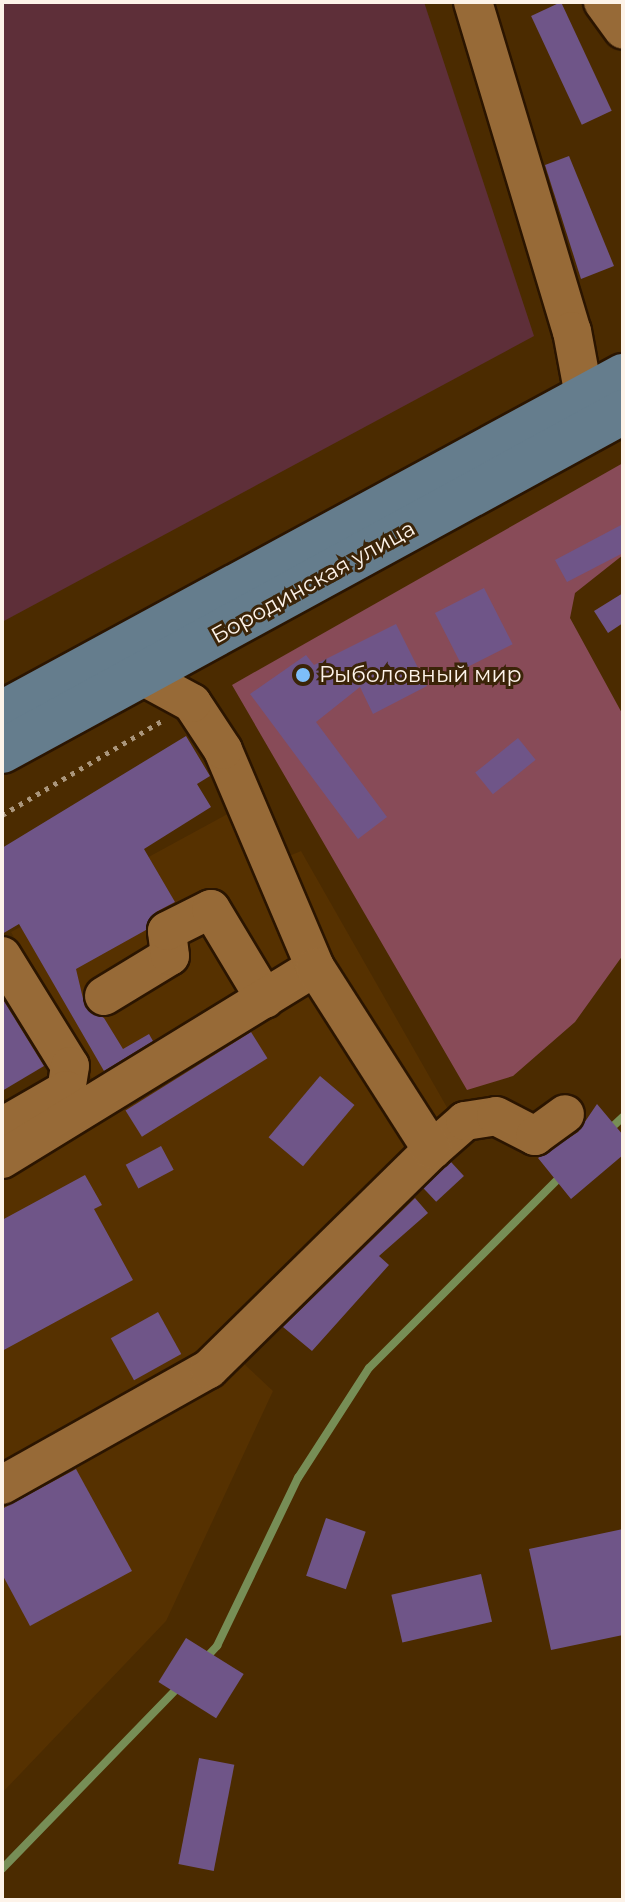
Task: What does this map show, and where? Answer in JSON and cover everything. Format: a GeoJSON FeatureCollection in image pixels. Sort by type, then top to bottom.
{"type":"FeatureCollection","features":[{"type":"Feature","properties":{"kind":"main road","name":"Бородинская улица"},"geometry":{"type":"LineString","coordinates":[[2,751],[142,676],[604,404],[623,376]]}},
{"type":"Feature","properties":{"kind":"main road","name":"Бородинская улица"},"geometry":{"type":"LineString","coordinates":[[2,713],[604,404]]}},
{"type":"Feature","properties":{"kind":"street"},"geometry":{"type":"LineString","coordinates":[[473,2],[572,331],[604,404]]}},
{"type":"Feature","properties":{"kind":"street"},"geometry":{"type":"LineString","coordinates":[[603,2],[623,30]]}},
{"type":"Feature","properties":{"kind":"street"},"geometry":{"type":"LineString","coordinates":[[142,676],[192,703],[223,750],[315,967],[432,1150]]}},
{"type":"Feature","properties":{"kind":"street"},"geometry":{"type":"LineString","coordinates":[[104,996],[170,956],[167,931],[211,909],[265,999]]}},
{"type":"Feature","properties":{"kind":"street"},"geometry":{"type":"LineString","coordinates":[[2,1127],[66,1090],[70,1066],[3,953]]}},
{"type":"Feature","properties":{"kind":"street"},"geometry":{"type":"LineString","coordinates":[[2,1159],[315,967]]}},
{"type":"Feature","properties":{"kind":"street"},"geometry":{"type":"LineString","coordinates":[[2,1485],[209,1369],[465,1121],[496,1116],[535,1136],[565,1114]]}},
{"type":"Feature","properties":{"kind":"path"},"geometry":{"type":"LineString","coordinates":[[2,815],[192,703]]}},
{"type":"Feature","properties":{"kind":"shaded area"},"geometry":{"type":"Polygon","coordinates":[[[2,2],[424,2],[534,336],[2,622],[2,2]]]}},
{"type":"Feature","properties":{"kind":"shaded area"},"geometry":{"type":"Polygon","coordinates":[[[623,463],[623,555],[575,593],[570,618],[623,715],[623,955],[575,1022],[513,1076],[467,1090],[232,685],[623,463]]]}},
{"type":"Feature","properties":{"kind":"shaded area"},"geometry":{"type":"Polygon","coordinates":[[[255,799],[289,856],[301,851],[461,1132],[240,1360],[273,1391],[166,1621],[2,1793],[2,1172],[111,1113],[11,932],[255,799]]]}},
{"type":"Feature","properties":{"kind":"building"},"geometry":{"type":"Polygon","coordinates":[[[561,2],[612,111],[582,125],[531,16],[561,2]]]}},
{"type":"Feature","properties":{"kind":"building"},"geometry":{"type":"Polygon","coordinates":[[[569,156],[614,266],[581,279],[545,165],[569,156]]]}},
{"type":"Feature","properties":{"kind":"building"},"geometry":{"type":"Polygon","coordinates":[[[623,524],[623,553],[567,582],[555,560],[623,524]]]}},
{"type":"Feature","properties":{"kind":"building"},"geometry":{"type":"Polygon","coordinates":[[[484,588],[513,644],[464,669],[435,613],[484,588]]]}},
{"type":"Feature","properties":{"kind":"building"},"geometry":{"type":"Polygon","coordinates":[[[623,593],[623,623],[608,633],[594,611],[623,593]]]}},
{"type":"Feature","properties":{"kind":"building"},"geometry":{"type":"Polygon","coordinates":[[[396,624],[427,686],[373,714],[360,687],[316,722],[387,817],[358,839],[250,694],[306,655],[314,665],[396,624]]]}},
{"type":"Feature","properties":{"kind":"building"},"geometry":{"type":"Polygon","coordinates":[[[186,736],[210,776],[197,784],[211,807],[144,849],[175,902],[156,912],[146,930],[76,969],[85,1007],[104,1018],[123,1049],[149,1034],[153,1041],[104,1071],[19,924],[2,934],[2,848],[186,736]]]}},
{"type":"Feature","properties":{"kind":"building"},"geometry":{"type":"Polygon","coordinates":[[[518,738],[536,760],[493,794],[475,773],[518,738]]]}},
{"type":"Feature","properties":{"kind":"building"},"geometry":{"type":"Polygon","coordinates":[[[2,998],[44,1066],[2,1091],[2,998]]]}},
{"type":"Feature","properties":{"kind":"building"},"geometry":{"type":"Polygon","coordinates":[[[251,1032],[267,1058],[142,1137],[125,1110],[251,1032]]]}},
{"type":"Feature","properties":{"kind":"building"},"geometry":{"type":"Polygon","coordinates":[[[320,1076],[354,1105],[303,1166],[269,1137],[320,1076]]]}},
{"type":"Feature","properties":{"kind":"building"},"geometry":{"type":"Polygon","coordinates":[[[597,1104],[623,1135],[623,1155],[571,1199],[538,1158],[578,1132],[597,1104]]]}},
{"type":"Feature","properties":{"kind":"building"},"geometry":{"type":"Polygon","coordinates":[[[161,1146],[174,1170],[138,1189],[126,1165],[161,1146]]]}},
{"type":"Feature","properties":{"kind":"building"},"geometry":{"type":"Polygon","coordinates":[[[451,1162],[464,1176],[436,1202],[423,1188],[451,1162]]]}},
{"type":"Feature","properties":{"kind":"building"},"geometry":{"type":"Polygon","coordinates":[[[85,1175],[102,1205],[94,1209],[133,1280],[2,1351],[2,1220],[85,1175]]]}},
{"type":"Feature","properties":{"kind":"building"},"geometry":{"type":"Polygon","coordinates":[[[415,1198],[428,1213],[379,1256],[389,1265],[312,1351],[283,1327],[415,1198]]]}},
{"type":"Feature","properties":{"kind":"building"},"geometry":{"type":"Polygon","coordinates":[[[158,1312],[181,1354],[134,1380],[111,1338],[158,1312]]]}},
{"type":"Feature","properties":{"kind":"building"},"geometry":{"type":"Polygon","coordinates":[[[76,1469],[132,1571],[30,1626],[2,1574],[2,1509],[76,1469]]]}},
{"type":"Feature","properties":{"kind":"building"},"geometry":{"type":"Polygon","coordinates":[[[326,1518],[366,1532],[346,1589],[306,1576],[326,1518]]]}},
{"type":"Feature","properties":{"kind":"building"},"geometry":{"type":"Polygon","coordinates":[[[623,1529],[623,1635],[551,1650],[529,1549],[623,1529]]]}},
{"type":"Feature","properties":{"kind":"building"},"geometry":{"type":"Polygon","coordinates":[[[481,1574],[492,1622],[402,1642],[391,1595],[481,1574]]]}},
{"type":"Feature","properties":{"kind":"building"},"geometry":{"type":"Polygon","coordinates":[[[186,1638],[244,1674],[216,1718],[158,1682],[186,1638]]]}},
{"type":"Feature","properties":{"kind":"building"},"geometry":{"type":"Polygon","coordinates":[[[199,1758],[234,1765],[214,1871],[178,1864],[199,1758]]]}},
{"type":"Feature","properties":{"kind":"waterway"},"geometry":{"type":"LineString","coordinates":[[609,1130],[623,1117]]}},
{"type":"Feature","properties":{"kind":"waterway"},"geometry":{"type":"LineString","coordinates":[[203,1661],[217,1646],[298,1478],[369,1368],[562,1175]]}},
{"type":"Feature","properties":{"kind":"waterway"},"geometry":{"type":"LineString","coordinates":[[2,1869],[180,1685]]}},
{"type":"Feature","properties":{"kind":"place","name":"Рыболовный мир"},"geometry":{"type":"Point","coordinates":[303,675]}}]}
